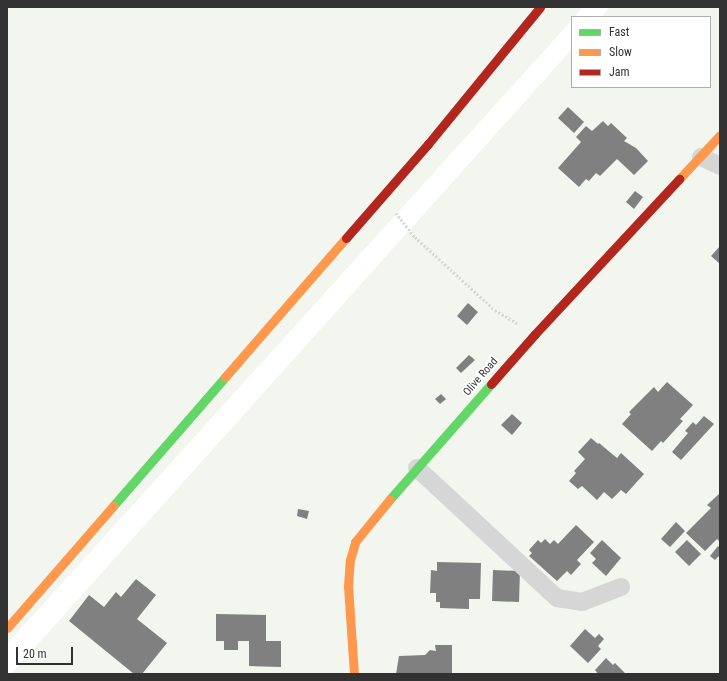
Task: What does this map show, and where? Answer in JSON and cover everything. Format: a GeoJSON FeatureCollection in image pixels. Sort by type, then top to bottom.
{"type":"FeatureCollection","features":[{"type":"Feature","properties":{"kind":"street"},"geometry":{"type":"LineString","coordinates":[[7,628],[428,144],[540,7]]}},
{"type":"Feature","properties":{"kind":"street","name":"Olive Road"},"geometry":{"type":"LineString","coordinates":[[354,674],[348,586],[350,560],[355,542],[368,524],[535,334],[720,135]]}},
{"type":"Feature","properties":{"kind":"street"},"geometry":{"type":"LineString","coordinates":[[701,157],[720,166]]}},
{"type":"Feature","properties":{"kind":"street"},"geometry":{"type":"LineString","coordinates":[[417,468],[557,598],[582,602],[622,587]]}},
{"type":"Feature","properties":{"kind":"path"},"geometry":{"type":"LineString","coordinates":[[389,188],[396,215],[415,237],[495,310],[535,334]]}},
{"type":"Feature","properties":{"kind":"shaded area"},"geometry":{"type":"Polygon","coordinates":[[[7,7],[583,7],[575,16],[571,16],[571,21],[7,644],[7,7]]]}},
{"type":"Feature","properties":{"kind":"shaded area"},"geometry":{"type":"Polygon","coordinates":[[[610,7],[720,7],[720,674],[11,674],[571,50],[571,88],[711,88],[711,16],[602,16],[610,7]]]}},
{"type":"Feature","properties":{"kind":"building"},"geometry":{"type":"Polygon","coordinates":[[[568,107],[584,122],[574,133],[558,118],[568,107]]]}},
{"type":"Feature","properties":{"kind":"building"},"geometry":{"type":"Polygon","coordinates":[[[603,121],[608,126],[611,123],[627,138],[624,141],[636,148],[648,161],[634,175],[617,159],[600,176],[596,173],[589,181],[586,179],[579,187],[558,168],[581,142],[576,137],[586,126],[592,131],[603,121]]]}},
{"type":"Feature","properties":{"kind":"building"},"geometry":{"type":"Polygon","coordinates":[[[635,191],[643,197],[634,209],[626,202],[635,191]]]}},
{"type":"Feature","properties":{"kind":"building"},"geometry":{"type":"Polygon","coordinates":[[[720,246],[720,264],[711,256],[720,246]]]}},
{"type":"Feature","properties":{"kind":"building"},"geometry":{"type":"Polygon","coordinates":[[[468,303],[478,312],[467,325],[457,316],[468,303]]]}},
{"type":"Feature","properties":{"kind":"building"},"geometry":{"type":"Polygon","coordinates":[[[469,355],[475,360],[461,373],[456,368],[469,355]]]}},
{"type":"Feature","properties":{"kind":"building"},"geometry":{"type":"Polygon","coordinates":[[[667,382],[693,405],[680,419],[683,421],[663,443],[661,441],[652,451],[622,424],[631,414],[629,412],[654,387],[658,392],[667,382]]]}},
{"type":"Feature","properties":{"kind":"building"},"geometry":{"type":"Polygon","coordinates":[[[441,394],[446,399],[440,404],[435,399],[441,394]]]}},
{"type":"Feature","properties":{"kind":"building"},"geometry":{"type":"Polygon","coordinates":[[[512,414],[522,423],[512,435],[501,425],[512,414]]]}},
{"type":"Feature","properties":{"kind":"building"},"geometry":{"type":"Polygon","coordinates":[[[704,416],[714,424],[681,460],[672,452],[688,433],[685,431],[693,422],[696,425],[704,416]]]}},
{"type":"Feature","properties":{"kind":"building"},"geometry":{"type":"Polygon","coordinates":[[[591,438],[617,458],[621,453],[644,474],[626,494],[621,490],[612,499],[604,492],[597,500],[582,486],[578,489],[569,481],[576,473],[574,471],[585,459],[578,452],[591,438]]]}},
{"type":"Feature","properties":{"kind":"building"},"geometry":{"type":"Polygon","coordinates":[[[720,493],[720,542],[717,539],[705,551],[686,533],[711,508],[707,505],[720,493]]]}},
{"type":"Feature","properties":{"kind":"building"},"geometry":{"type":"Polygon","coordinates":[[[298,509],[309,511],[307,519],[297,516],[298,509]]]}},
{"type":"Feature","properties":{"kind":"building"},"geometry":{"type":"Polygon","coordinates":[[[676,522],[685,531],[670,547],[661,539],[676,522]]]}},
{"type":"Feature","properties":{"kind":"building"},"geometry":{"type":"Polygon","coordinates":[[[576,525],[594,542],[577,560],[581,564],[571,575],[567,571],[557,581],[529,556],[532,553],[529,550],[538,540],[541,543],[545,539],[550,544],[554,540],[558,544],[576,525]]]}},
{"type":"Feature","properties":{"kind":"building"},"geometry":{"type":"Polygon","coordinates":[[[602,540],[621,558],[606,576],[592,563],[596,559],[590,553],[602,540]]]}},
{"type":"Feature","properties":{"kind":"building"},"geometry":{"type":"Polygon","coordinates":[[[687,540],[701,554],[689,566],[675,552],[687,540]]]}},
{"type":"Feature","properties":{"kind":"building"},"geometry":{"type":"Polygon","coordinates":[[[718,546],[720,548],[720,555],[715,560],[710,556],[718,546]]]}},
{"type":"Feature","properties":{"kind":"building"},"geometry":{"type":"Polygon","coordinates":[[[437,562],[481,563],[480,599],[469,599],[469,609],[440,608],[440,602],[436,602],[436,593],[430,593],[431,570],[437,571],[437,562]]]}},
{"type":"Feature","properties":{"kind":"building"},"geometry":{"type":"Polygon","coordinates":[[[493,570],[520,571],[519,602],[492,601],[493,570]]]}},
{"type":"Feature","properties":{"kind":"building"},"geometry":{"type":"Polygon","coordinates":[[[136,579],[156,595],[137,619],[167,643],[142,674],[134,674],[69,621],[89,595],[104,607],[116,592],[121,597],[136,579]]]}},
{"type":"Feature","properties":{"kind":"building"},"geometry":{"type":"Polygon","coordinates":[[[216,614],[266,615],[266,641],[281,641],[281,667],[249,666],[249,641],[238,641],[238,650],[224,650],[224,641],[216,641],[216,614]]]}},
{"type":"Feature","properties":{"kind":"building"},"geometry":{"type":"Polygon","coordinates":[[[585,629],[595,638],[599,634],[604,639],[598,646],[601,649],[588,663],[570,646],[585,629]]]}},
{"type":"Feature","properties":{"kind":"building"},"geometry":{"type":"Polygon","coordinates":[[[435,645],[452,645],[452,673],[396,674],[399,656],[425,655],[430,650],[436,651],[435,645]]]}},
{"type":"Feature","properties":{"kind":"building"},"geometry":{"type":"Polygon","coordinates":[[[606,658],[613,665],[615,663],[626,674],[598,674],[595,670],[606,658]]]}},
{"type":"Feature","properties":{"kind":"traffic: fast"},"geometry":{"type":"LineString","coordinates":[[113,506],[225,377]]}},
{"type":"Feature","properties":{"kind":"traffic: fast"},"geometry":{"type":"LineString","coordinates":[[390,499],[491,384]]}},
{"type":"Feature","properties":{"kind":"traffic: slow"},"geometry":{"type":"LineString","coordinates":[[679,179],[720,135]]}},
{"type":"Feature","properties":{"kind":"traffic: slow"},"geometry":{"type":"LineString","coordinates":[[225,377],[346,238]]}},
{"type":"Feature","properties":{"kind":"traffic: slow"},"geometry":{"type":"LineString","coordinates":[[354,674],[348,586],[350,560],[355,542],[390,499]]}},
{"type":"Feature","properties":{"kind":"traffic: slow"},"geometry":{"type":"LineString","coordinates":[[7,628],[113,506]]}},
{"type":"Feature","properties":{"kind":"traffic: jam"},"geometry":{"type":"LineString","coordinates":[[346,238],[428,144],[540,7]]}},
{"type":"Feature","properties":{"kind":"traffic: jam"},"geometry":{"type":"LineString","coordinates":[[491,384],[535,334],[679,179]]}}]}
